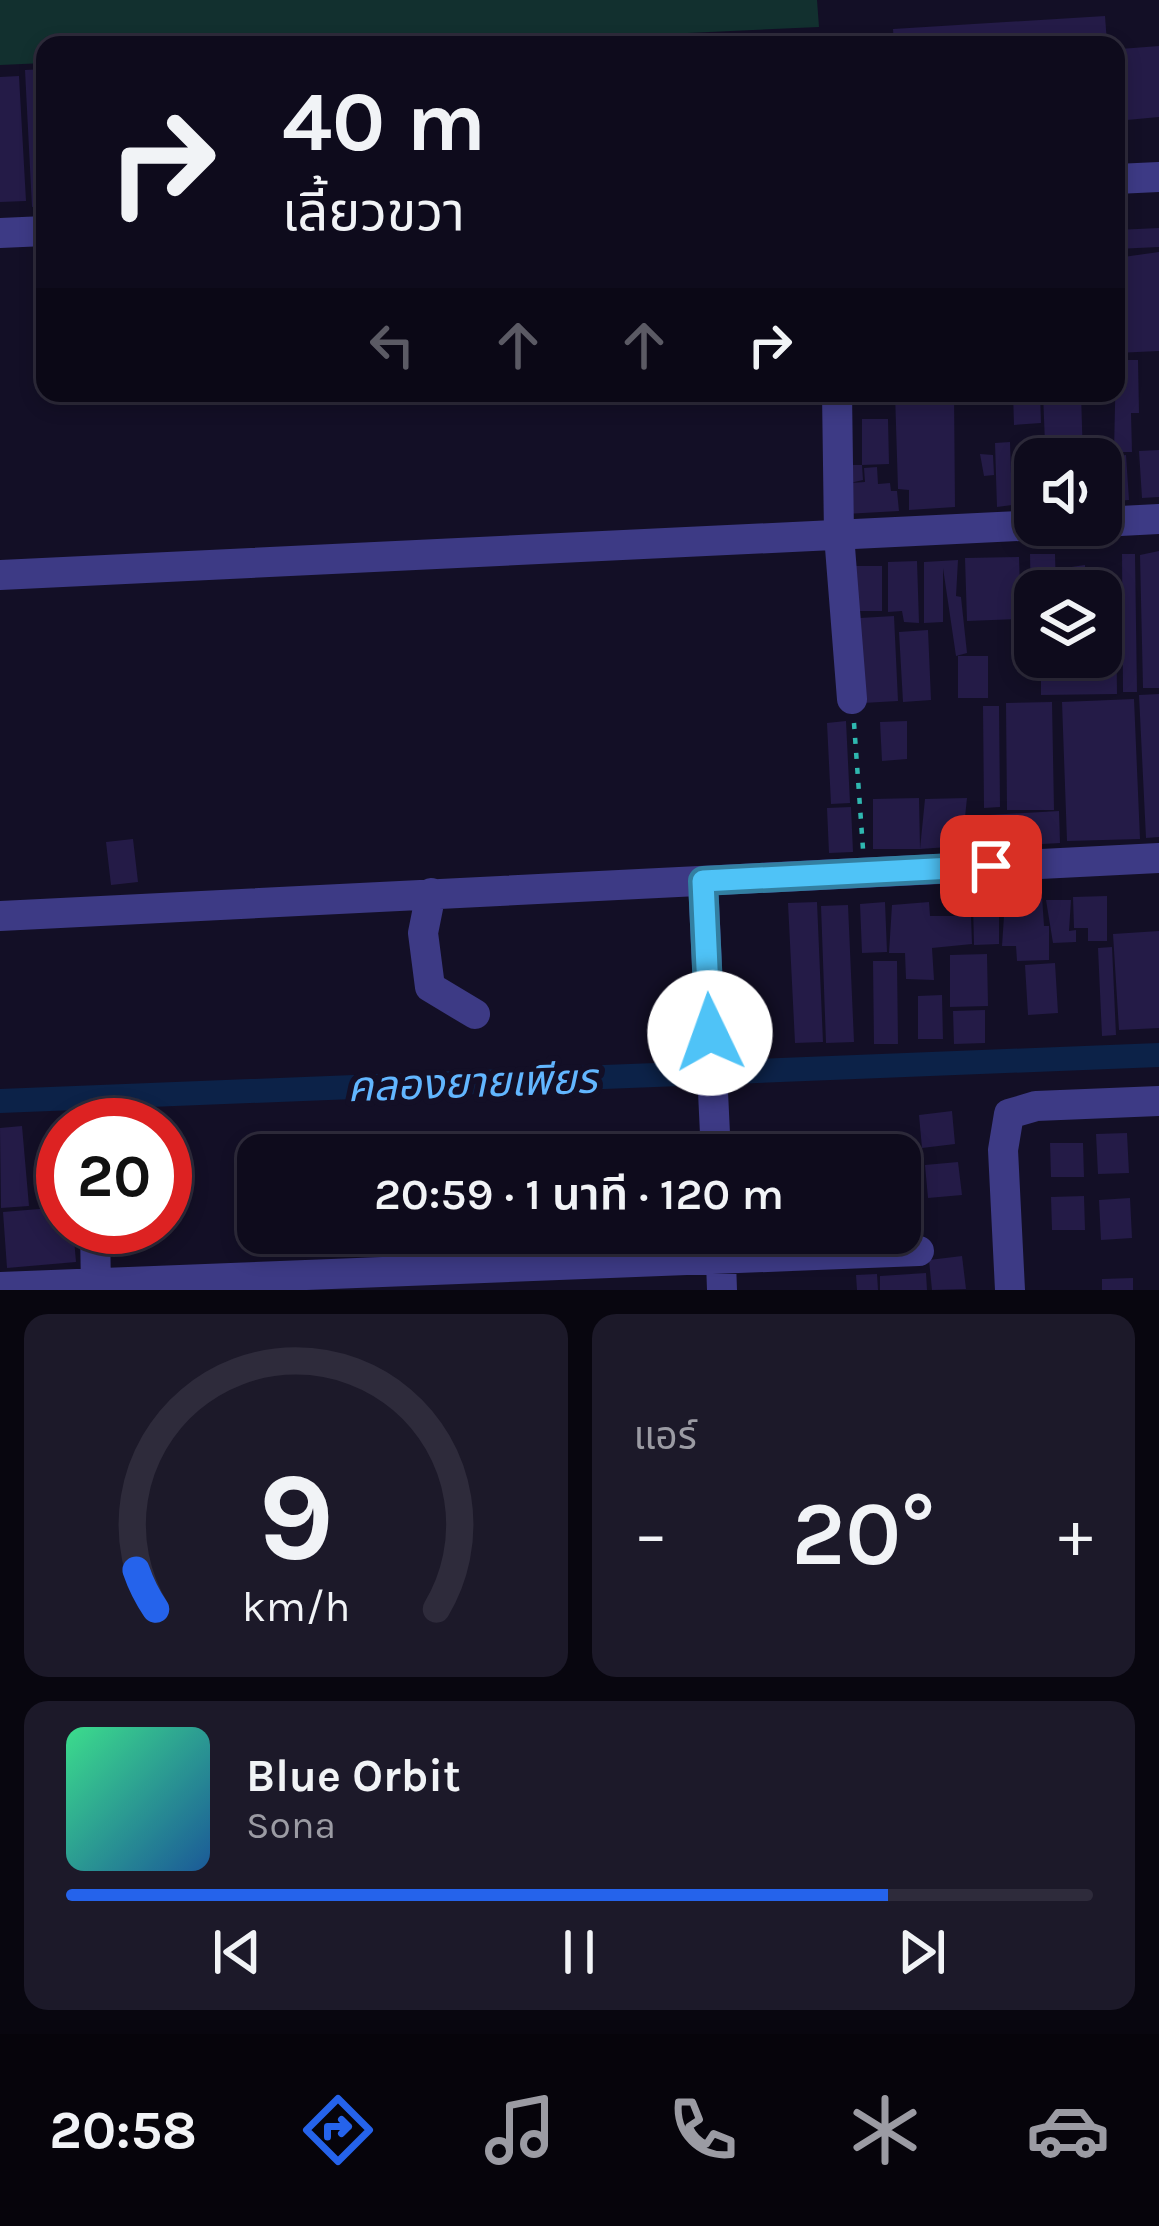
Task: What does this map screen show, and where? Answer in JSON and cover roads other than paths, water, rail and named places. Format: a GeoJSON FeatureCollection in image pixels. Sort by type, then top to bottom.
{"type":"FeatureCollection","features":[{"type":"Feature","properties":{"kind":"street"},"geometry":{"type":"LineString","coordinates":[[1125,179],[1159,177]]}},
{"type":"Feature","properties":{"kind":"street"},"geometry":{"type":"LineString","coordinates":[[0,233],[36,231]]}},
{"type":"Feature","properties":{"kind":"street"},"geometry":{"type":"LineString","coordinates":[[837,402],[839,535],[852,699]]}},
{"type":"Feature","properties":{"kind":"street"},"geometry":{"type":"LineString","coordinates":[[1122,521],[1159,519]]}},
{"type":"Feature","properties":{"kind":"street"},"geometry":{"type":"LineString","coordinates":[[0,575],[1014,526]]}},
{"type":"Feature","properties":{"kind":"street"},"geometry":{"type":"LineString","coordinates":[[0,916],[1159,858]]}},
{"type":"Feature","properties":{"kind":"street"},"geometry":{"type":"LineString","coordinates":[[703,881],[715,1134]]}},
{"type":"Feature","properties":{"kind":"street"},"geometry":{"type":"LineString","coordinates":[[431,893],[423,933],[430,987],[475,1014]]}},
{"type":"Feature","properties":{"kind":"street"},"geometry":{"type":"LineString","coordinates":[[1010,1290],[1003,1150],[1009,1114],[1036,1106],[1159,1101]]}},
{"type":"Feature","properties":{"kind":"street"},"geometry":{"type":"LineString","coordinates":[[95,1254],[96,1287]]}},
{"type":"Feature","properties":{"kind":"street"},"geometry":{"type":"LineString","coordinates":[[0,1287],[96,1287],[860,1254]]}},
{"type":"Feature","properties":{"kind":"waterway","name":"คลองยายเพียร"},"geometry":{"type":"LineString","coordinates":[[0,1101],[1159,1055]]}}]}
